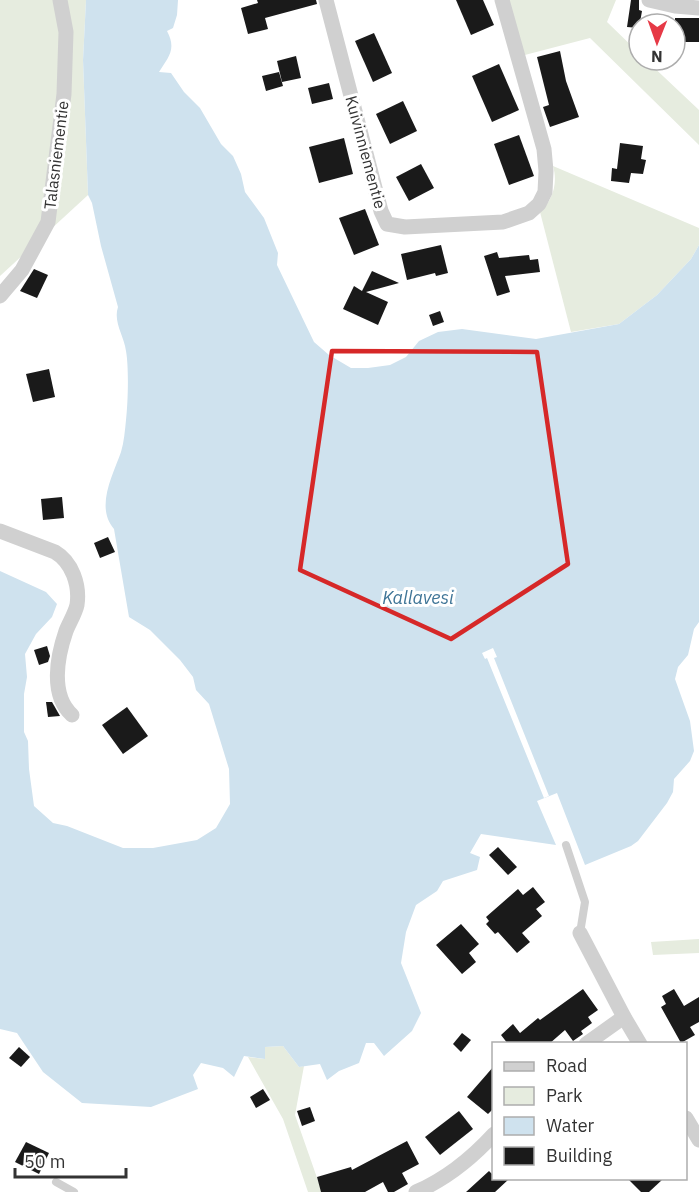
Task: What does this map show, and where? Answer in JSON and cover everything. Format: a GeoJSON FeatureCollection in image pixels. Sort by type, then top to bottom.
{"type":"FeatureCollection","features":[{"type":"Feature","properties":{"kind":"street","name":"Talasniementie"},"geometry":{"type":"LineString","coordinates":[[0,296],[22,270],[48,222],[64,94],[66,32],[60,0]]}},
{"type":"Feature","properties":{"kind":"street","name":"Kuivinniementie"},"geometry":{"type":"LineString","coordinates":[[326,0],[381,211],[387,224],[405,227],[503,222],[529,213],[539,204],[545,192],[544,148],[502,0]]}},
{"type":"Feature","properties":{"kind":"street"},"geometry":{"type":"LineString","coordinates":[[649,0],[675,6],[699,8]]}},
{"type":"Feature","properties":{"kind":"street"},"geometry":{"type":"LineString","coordinates":[[0,531],[55,552],[62,556],[70,567],[77,585],[76,605],[58,657],[57,682],[63,706],[72,715]]}},
{"type":"Feature","properties":{"kind":"street"},"geometry":{"type":"LineString","coordinates":[[580,933],[639,1042]]}},
{"type":"Feature","properties":{"kind":"street"},"geometry":{"type":"LineString","coordinates":[[589,1042],[624,1017]]}},
{"type":"Feature","properties":{"kind":"street"},"geometry":{"type":"LineString","coordinates":[[687,1120],[699,1140]]}},
{"type":"Feature","properties":{"kind":"street"},"geometry":{"type":"LineString","coordinates":[[416,1192],[469,1160],[492,1136]]}},
{"type":"Feature","properties":{"kind":"lane"},"geometry":{"type":"LineString","coordinates":[[566,845],[585,902],[580,933]]}},
{"type":"Feature","properties":{"kind":"lane"},"geometry":{"type":"LineString","coordinates":[[56,1182],[74,1192]]}},
{"type":"Feature","properties":{"kind":"highlighted area"},"geometry":{"type":"Polygon","coordinates":[[[332,351],[537,352],[568,564],[451,639],[300,570],[332,351]]]}},
{"type":"Feature","properties":{"kind":"green space"},"geometry":{"type":"Polygon","coordinates":[[[0,0],[86,0],[83,60],[88,195],[0,276],[0,0]]]}},
{"type":"Feature","properties":{"kind":"green space"},"geometry":{"type":"Polygon","coordinates":[[[506,0],[616,0],[607,22],[627,41],[627,72],[659,72],[699,110],[699,145],[590,38],[521,56],[506,0]]]}},
{"type":"Feature","properties":{"kind":"green space"},"geometry":{"type":"Polygon","coordinates":[[[553,166],[699,228],[699,245],[691,259],[657,295],[619,324],[571,332],[540,212],[553,191],[555,179],[553,166]]]}},
{"type":"Feature","properties":{"kind":"green space"},"geometry":{"type":"Polygon","coordinates":[[[699,939],[699,953],[653,955],[651,942],[699,939]]]}},
{"type":"Feature","properties":{"kind":"green space"},"geometry":{"type":"Polygon","coordinates":[[[283,1046],[299,1067],[304,1066],[295,1115],[322,1192],[308,1192],[283,1119],[248,1057],[265,1059],[265,1047],[283,1046]]]}},
{"type":"Feature","properties":{"kind":"water","name":"Kallavesi"},"geometry":{"type":"Polygon","coordinates":[[[86,0],[178,0],[173,28],[167,31],[171,43],[170,53],[159,72],[171,73],[184,92],[200,108],[221,144],[233,156],[241,174],[245,192],[264,218],[278,253],[277,265],[314,342],[329,355],[351,368],[390,365],[406,357],[419,341],[438,332],[462,329],[536,339],[619,324],[657,295],[691,259],[699,245],[699,622],[694,629],[688,655],[678,667],[675,679],[690,721],[694,751],[690,761],[674,779],[673,792],[667,803],[638,841],[585,865],[557,793],[537,801],[556,845],[481,834],[470,853],[480,857],[477,870],[443,881],[437,891],[416,905],[406,932],[401,963],[421,1013],[412,1031],[384,1056],[374,1043],[366,1043],[359,1063],[339,1071],[327,1080],[320,1064],[299,1067],[283,1046],[265,1047],[265,1059],[244,1056],[234,1077],[223,1068],[201,1063],[193,1075],[198,1089],[151,1107],[82,1103],[43,1072],[17,1033],[0,1029],[0,571],[46,592],[57,604],[52,617],[36,634],[25,654],[27,677],[24,694],[24,732],[28,741],[34,806],[53,823],[67,826],[123,848],[153,848],[197,840],[216,828],[230,804],[229,769],[209,704],[196,690],[193,677],[180,660],[150,630],[129,617],[114,529],[106,511],[107,491],[124,440],[128,366],[117,318],[118,307],[88,195],[83,60],[86,0]]]}},
{"type":"Feature","properties":{"kind":"pier"},"geometry":{"type":"Polygon","coordinates":[[[493,648],[497,657],[494,658],[549,796],[544,798],[487,658],[485,659],[482,653],[493,648]]]}},
{"type":"Feature","properties":{"kind":"building"},"geometry":{"type":"Polygon","coordinates":[[[257,0],[316,0],[317,4],[265,18],[268,29],[248,34],[241,8],[258,3],[257,0]]]}},
{"type":"Feature","properties":{"kind":"building"},"geometry":{"type":"Polygon","coordinates":[[[456,0],[483,0],[494,25],[471,35],[456,0]]]}},
{"type":"Feature","properties":{"kind":"building"},"geometry":{"type":"Polygon","coordinates":[[[631,0],[639,0],[639,10],[642,12],[629,12],[631,0]]]}},
{"type":"Feature","properties":{"kind":"building"},"geometry":{"type":"Polygon","coordinates":[[[687,18],[699,18],[699,42],[687,42],[687,18]]]}},
{"type":"Feature","properties":{"kind":"building"},"geometry":{"type":"Polygon","coordinates":[[[374,33],[392,73],[373,82],[355,41],[374,33]]]}},
{"type":"Feature","properties":{"kind":"building"},"geometry":{"type":"Polygon","coordinates":[[[560,51],[566,81],[579,117],[550,127],[543,107],[549,105],[537,57],[560,51]]]}},
{"type":"Feature","properties":{"kind":"building"},"geometry":{"type":"Polygon","coordinates":[[[296,56],[301,78],[282,82],[277,61],[296,56]]]}},
{"type":"Feature","properties":{"kind":"building"},"geometry":{"type":"Polygon","coordinates":[[[499,64],[519,110],[492,122],[472,76],[499,64]]]}},
{"type":"Feature","properties":{"kind":"building"},"geometry":{"type":"Polygon","coordinates":[[[279,72],[283,86],[266,91],[262,76],[279,72]]]}},
{"type":"Feature","properties":{"kind":"building"},"geometry":{"type":"Polygon","coordinates":[[[329,83],[333,99],[312,104],[308,88],[329,83]]]}},
{"type":"Feature","properties":{"kind":"building"},"geometry":{"type":"Polygon","coordinates":[[[403,101],[417,131],[390,144],[376,114],[403,101]]]}},
{"type":"Feature","properties":{"kind":"building"},"geometry":{"type":"Polygon","coordinates":[[[519,135],[534,176],[509,185],[494,144],[519,135]]]}},
{"type":"Feature","properties":{"kind":"building"},"geometry":{"type":"Polygon","coordinates":[[[344,138],[353,174],[319,183],[309,147],[344,138]]]}},
{"type":"Feature","properties":{"kind":"building"},"geometry":{"type":"Polygon","coordinates":[[[620,143],[643,146],[641,159],[646,160],[643,174],[631,173],[629,183],[611,181],[612,168],[617,169],[620,143]]]}},
{"type":"Feature","properties":{"kind":"building"},"geometry":{"type":"Polygon","coordinates":[[[421,164],[434,188],[409,201],[396,177],[421,164]]]}},
{"type":"Feature","properties":{"kind":"building"},"geometry":{"type":"Polygon","coordinates":[[[365,209],[379,245],[354,255],[339,218],[365,209]]]}},
{"type":"Feature","properties":{"kind":"building"},"geometry":{"type":"Polygon","coordinates":[[[441,245],[448,273],[436,276],[435,273],[407,280],[401,254],[441,245]]]}},
{"type":"Feature","properties":{"kind":"building"},"geometry":{"type":"Polygon","coordinates":[[[497,252],[499,258],[529,255],[530,260],[538,259],[540,272],[505,276],[510,292],[497,296],[484,256],[497,252]]]}},
{"type":"Feature","properties":{"kind":"building"},"geometry":{"type":"Polygon","coordinates":[[[34,269],[48,275],[37,298],[20,291],[34,269]]]}},
{"type":"Feature","properties":{"kind":"building"},"geometry":{"type":"Polygon","coordinates":[[[372,271],[399,283],[366,292],[388,302],[378,325],[343,309],[354,286],[362,291],[372,271]]]}},
{"type":"Feature","properties":{"kind":"building"},"geometry":{"type":"Polygon","coordinates":[[[440,311],[444,322],[433,326],[429,315],[440,311]]]}},
{"type":"Feature","properties":{"kind":"building"},"geometry":{"type":"Polygon","coordinates":[[[49,369],[55,397],[33,402],[26,374],[49,369]]]}},
{"type":"Feature","properties":{"kind":"building"},"geometry":{"type":"Polygon","coordinates":[[[62,497],[64,518],[43,520],[41,499],[62,497]]]}},
{"type":"Feature","properties":{"kind":"building"},"geometry":{"type":"Polygon","coordinates":[[[108,537],[115,552],[100,558],[94,543],[108,537]]]}},
{"type":"Feature","properties":{"kind":"building"},"geometry":{"type":"Polygon","coordinates":[[[47,646],[50,656],[48,662],[39,665],[34,650],[47,646]]]}},
{"type":"Feature","properties":{"kind":"building"},"geometry":{"type":"Polygon","coordinates":[[[46,702],[52,702],[60,716],[48,717],[46,702]]]}},
{"type":"Feature","properties":{"kind":"building"},"geometry":{"type":"Polygon","coordinates":[[[127,707],[148,736],[123,754],[102,725],[127,707]]]}},
{"type":"Feature","properties":{"kind":"building"},"geometry":{"type":"Polygon","coordinates":[[[498,847],[517,867],[508,875],[489,855],[498,847]]]}},
{"type":"Feature","properties":{"kind":"building"},"geometry":{"type":"Polygon","coordinates":[[[533,887],[545,902],[536,909],[542,916],[522,933],[530,942],[517,953],[498,932],[495,934],[486,924],[489,921],[486,917],[518,889],[523,895],[533,887]]]}},
{"type":"Feature","properties":{"kind":"building"},"geometry":{"type":"Polygon","coordinates":[[[461,924],[479,944],[469,953],[476,962],[462,974],[436,945],[461,924]]]}},
{"type":"Feature","properties":{"kind":"building"},"geometry":{"type":"Polygon","coordinates":[[[583,989],[598,1010],[588,1017],[592,1023],[573,1041],[565,1030],[551,1042],[506,1042],[501,1035],[513,1024],[520,1033],[538,1018],[540,1020],[583,989]]]}},
{"type":"Feature","properties":{"kind":"building"},"geometry":{"type":"Polygon","coordinates":[[[674,989],[684,1006],[699,997],[699,1022],[690,1027],[695,1035],[680,1042],[661,1007],[666,1004],[662,996],[674,989]]]}},
{"type":"Feature","properties":{"kind":"building"},"geometry":{"type":"Polygon","coordinates":[[[462,1033],[471,1040],[461,1052],[453,1044],[462,1033]]]}},
{"type":"Feature","properties":{"kind":"building"},"geometry":{"type":"Polygon","coordinates":[[[19,1047],[30,1057],[21,1067],[9,1058],[19,1047]]]}},
{"type":"Feature","properties":{"kind":"building"},"geometry":{"type":"Polygon","coordinates":[[[492,1068],[492,1110],[488,1114],[467,1097],[492,1068]]]}},
{"type":"Feature","properties":{"kind":"building"},"geometry":{"type":"Polygon","coordinates":[[[263,1089],[270,1100],[256,1108],[250,1097],[263,1089]]]}},
{"type":"Feature","properties":{"kind":"building"},"geometry":{"type":"Polygon","coordinates":[[[310,1107],[315,1121],[302,1126],[297,1111],[310,1107]]]}},
{"type":"Feature","properties":{"kind":"building"},"geometry":{"type":"Polygon","coordinates":[[[459,1111],[473,1129],[440,1155],[425,1137],[459,1111]]]}},
{"type":"Feature","properties":{"kind":"building"},"geometry":{"type":"Polygon","coordinates":[[[407,1141],[419,1164],[402,1173],[408,1184],[394,1192],[388,1192],[383,1182],[365,1192],[321,1192],[317,1177],[351,1167],[352,1170],[407,1141]]]}},
{"type":"Feature","properties":{"kind":"building"},"geometry":{"type":"Polygon","coordinates":[[[26,1142],[49,1153],[39,1174],[15,1162],[26,1142]]]}},
{"type":"Feature","properties":{"kind":"building"},"geometry":{"type":"Polygon","coordinates":[[[489,1171],[492,1174],[492,1180],[508,1180],[495,1192],[466,1192],[489,1171]]]}},
{"type":"Feature","properties":{"kind":"building"},"geometry":{"type":"Polygon","coordinates":[[[629,1180],[662,1180],[649,1192],[641,1192],[629,1180]]]}}]}
